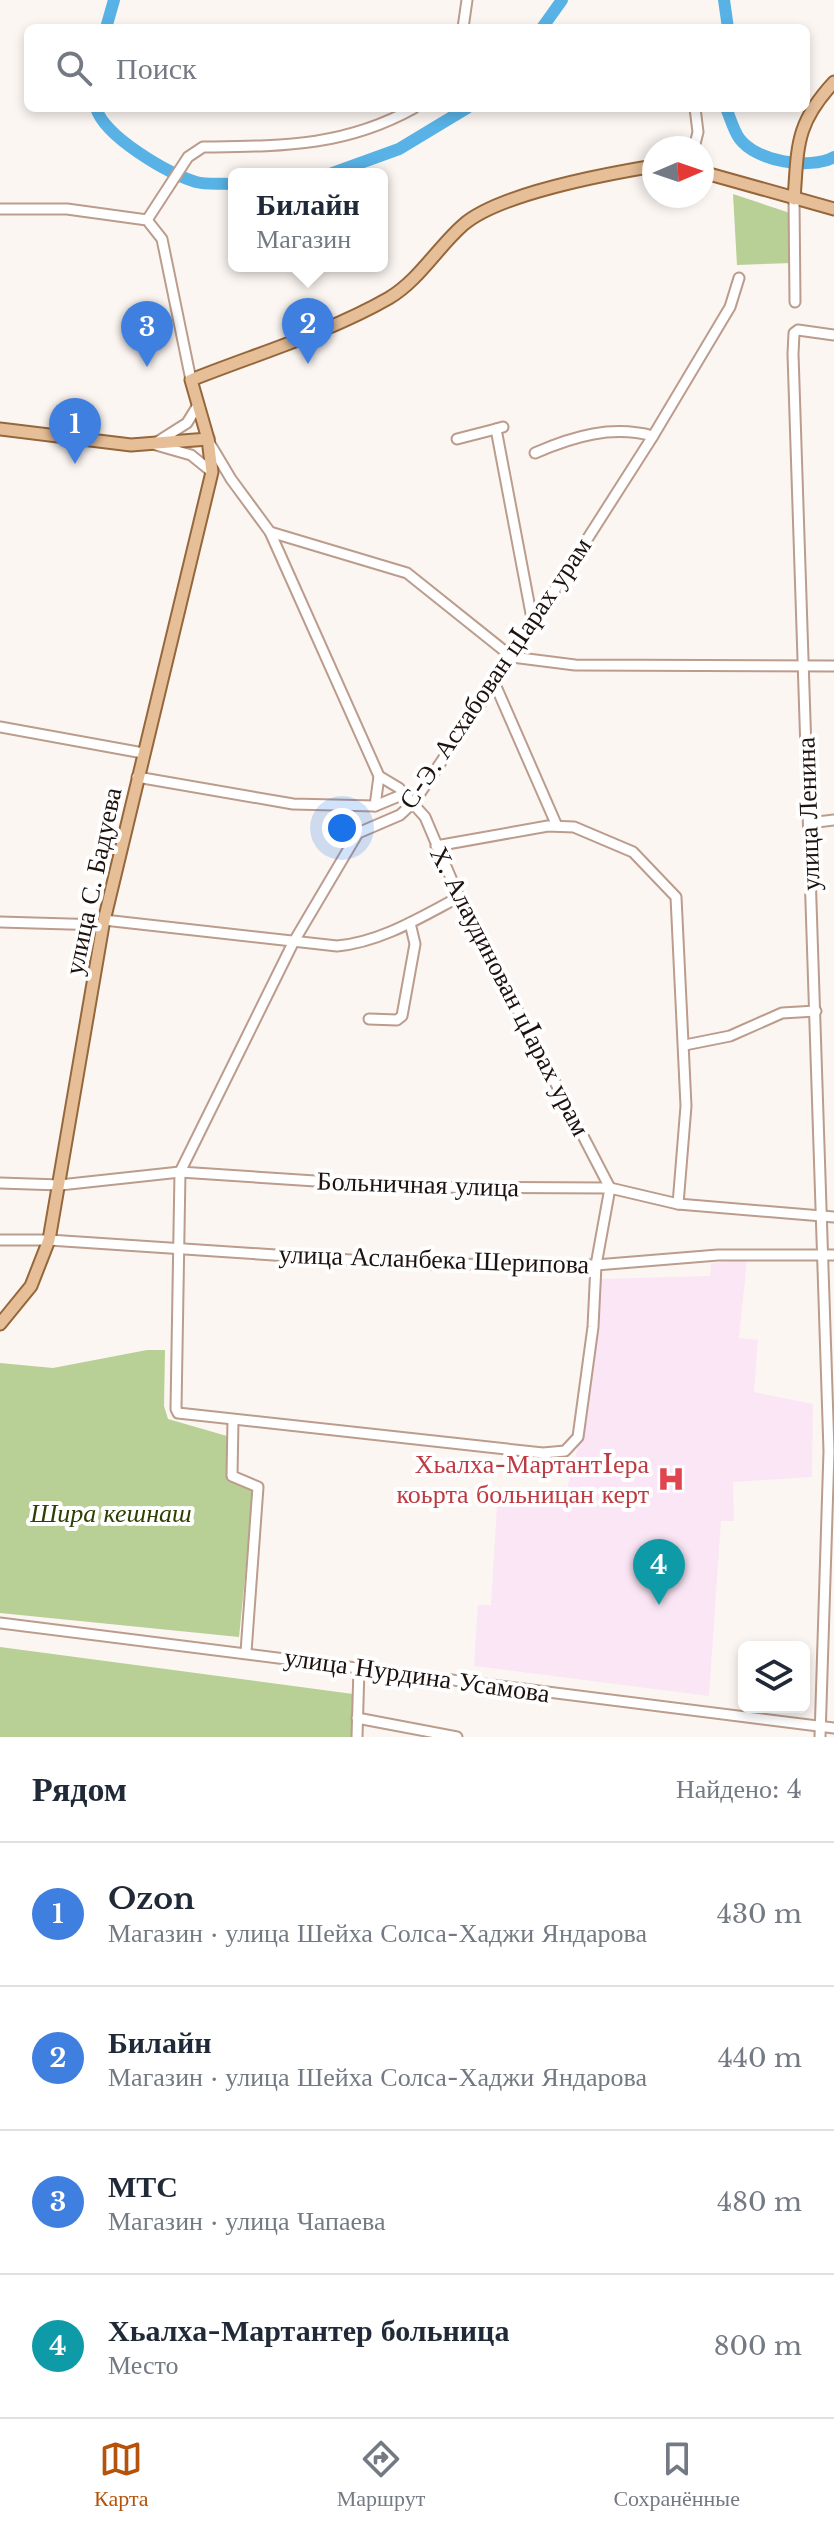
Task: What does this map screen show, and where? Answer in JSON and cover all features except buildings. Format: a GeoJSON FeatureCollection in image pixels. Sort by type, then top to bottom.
{"type":"FeatureCollection","features":[{"type":"Feature","properties":{"kind":"main road"},"geometry":{"type":"LineString","coordinates":[[794,199],[796,146],[813,105],[834,82]]}},
{"type":"Feature","properties":{"kind":"main road"},"geometry":{"type":"LineString","coordinates":[[191,380],[347,318],[391,296],[424,268],[464,223],[504,201],[642,169]]}},
{"type":"Feature","properties":{"kind":"main road"},"geometry":{"type":"LineString","coordinates":[[714,176],[834,209]]}},
{"type":"Feature","properties":{"kind":"main road","name":"улица С. Бадуева"},"geometry":{"type":"LineString","coordinates":[[0,1324],[31,1286],[49,1240],[104,923],[212,472],[208,439],[191,380]]}},
{"type":"Feature","properties":{"kind":"main road"},"geometry":{"type":"LineString","coordinates":[[0,429],[131,445],[208,439]]}},
{"type":"Feature","properties":{"kind":"street"},"geometry":{"type":"LineString","coordinates":[[464,24],[467,0]]}},
{"type":"Feature","properties":{"kind":"street"},"geometry":{"type":"LineString","coordinates":[[147,220],[188,157],[203,147],[282,147],[344,137],[374,129],[406,112]]}},
{"type":"Feature","properties":{"kind":"street"},"geometry":{"type":"LineString","coordinates":[[696,112],[697,136]]}},
{"type":"Feature","properties":{"kind":"street"},"geometry":{"type":"LineString","coordinates":[[794,199],[795,302]]}},
{"type":"Feature","properties":{"kind":"street"},"geometry":{"type":"LineString","coordinates":[[0,209],[67,209],[147,220],[162,239],[191,380]]}},
{"type":"Feature","properties":{"kind":"street","name":"С-Э. Асхабован цIарах урам"},"geometry":{"type":"LineString","coordinates":[[233,1420],[192,1417],[178,1413],[176,1409],[180,1172],[293,943],[358,833],[400,815],[414,802],[512,657],[653,436],[730,307],[739,278]]}},
{"type":"Feature","properties":{"kind":"street","name":"улица Ленина"},"geometry":{"type":"LineString","coordinates":[[820,1732],[821,1636],[829,1574],[832,1451],[830,1254],[816,1011],[802,666],[794,333],[820,331],[834,335]]}},
{"type":"Feature","properties":{"kind":"street"},"geometry":{"type":"LineString","coordinates":[[153,444],[187,423],[198,405]]}},
{"type":"Feature","properties":{"kind":"street"},"geometry":{"type":"LineString","coordinates":[[457,439],[500,428],[533,624]]}},
{"type":"Feature","properties":{"kind":"street"},"geometry":{"type":"LineString","coordinates":[[535,453],[567,440],[624,429],[653,436]]}},
{"type":"Feature","properties":{"kind":"street"},"geometry":{"type":"LineString","coordinates":[[208,439],[231,479],[270,532],[379,776],[375,806]]}},
{"type":"Feature","properties":{"kind":"street"},"geometry":{"type":"LineString","coordinates":[[153,444],[191,455],[212,472]]}},
{"type":"Feature","properties":{"kind":"street"},"geometry":{"type":"LineString","coordinates":[[270,532],[407,573],[512,657],[575,665],[834,666]]}},
{"type":"Feature","properties":{"kind":"street"},"geometry":{"type":"LineString","coordinates":[[494,682],[557,826]]}},
{"type":"Feature","properties":{"kind":"street"},"geometry":{"type":"LineString","coordinates":[[0,727],[143,753]]}},
{"type":"Feature","properties":{"kind":"street","name":"Х. Алаудинован цIарах урам"},"geometry":{"type":"LineString","coordinates":[[379,776],[414,802],[459,897],[610,1188]]}},
{"type":"Feature","properties":{"kind":"street"},"geometry":{"type":"LineString","coordinates":[[137,777],[293,804],[375,806],[404,794]]}},
{"type":"Feature","properties":{"kind":"street"},"geometry":{"type":"LineString","coordinates":[[809,823],[834,820]]}},
{"type":"Feature","properties":{"kind":"street"},"geometry":{"type":"LineString","coordinates":[[436,846],[557,826],[574,827],[633,852],[676,897],[686,1106],[678,1204]]}},
{"type":"Feature","properties":{"kind":"street"},"geometry":{"type":"LineString","coordinates":[[0,922],[104,923],[230,932],[293,943],[359,944],[410,923],[459,897]]}},
{"type":"Feature","properties":{"kind":"street"},"geometry":{"type":"LineString","coordinates":[[369,1019],[397,1020],[402,1016],[415,944],[410,923]]}},
{"type":"Feature","properties":{"kind":"street"},"geometry":{"type":"LineString","coordinates":[[685,1045],[730,1036],[782,1013],[816,1011]]}},
{"type":"Feature","properties":{"kind":"street","name":"Больничная улица"},"geometry":{"type":"LineString","coordinates":[[0,1183],[60,1185],[180,1172],[407,1187],[610,1188],[678,1204],[829,1217]]}},
{"type":"Feature","properties":{"kind":"street"},"geometry":{"type":"LineString","coordinates":[[246,1652],[258,1487],[232,1476],[233,1420],[543,1453],[565,1451],[578,1437],[593,1327],[596,1265],[610,1188]]}},
{"type":"Feature","properties":{"kind":"street","name":"улица Асланбека Шерипова"},"geometry":{"type":"LineString","coordinates":[[0,1240],[49,1240],[410,1264],[596,1265],[718,1255],[830,1254]]}},
{"type":"Feature","properties":{"kind":"street","name":"улица Нурдина Усамова"},"geometry":{"type":"LineString","coordinates":[[0,1623],[246,1652],[820,1732],[834,1728]]}},
{"type":"Feature","properties":{"kind":"street"},"geometry":{"type":"LineString","coordinates":[[821,1636],[834,1638]]}},
{"type":"Feature","properties":{"kind":"street"},"geometry":{"type":"LineString","coordinates":[[357,1737],[359,1668]]}},
{"type":"Feature","properties":{"kind":"street"},"geometry":{"type":"LineString","coordinates":[[357,1718],[457,1737]]}},
{"type":"Feature","properties":{"kind":"shaded area","name":"Хьалха-МартантIера коьрта больницан керт"},"geometry":{"type":"Polygon","coordinates":[[[747,1260],[739,1338],[758,1340],[754,1392],[813,1404],[812,1477],[733,1482],[734,1521],[721,1521],[709,1696],[474,1666],[478,1605],[491,1605],[497,1506],[561,1507],[575,1461],[584,1411],[597,1279],[710,1276],[711,1263],[747,1260]]]}},
{"type":"Feature","properties":{"kind":"green space"},"geometry":{"type":"Polygon","coordinates":[[[733,194],[793,214],[793,263],[737,265],[733,194]]]}},
{"type":"Feature","properties":{"kind":"green space","name":"Шира кешнаш"},"geometry":{"type":"Polygon","coordinates":[[[147,1350],[165,1350],[164,1406],[168,1419],[227,1436],[228,1480],[254,1489],[239,1637],[0,1613],[0,1363],[53,1368],[147,1350]]]}},
{"type":"Feature","properties":{"kind":"green space"},"geometry":{"type":"Polygon","coordinates":[[[0,1647],[353,1694],[352,1737],[0,1737],[0,1647]]]}},
{"type":"Feature","properties":{"kind":"waterway"},"geometry":{"type":"LineString","coordinates":[[107,24],[114,0]]}},
{"type":"Feature","properties":{"kind":"waterway"},"geometry":{"type":"LineString","coordinates":[[545,24],[562,0]]}},
{"type":"Feature","properties":{"kind":"waterway"},"geometry":{"type":"LineString","coordinates":[[724,0],[727,24]]}},
{"type":"Feature","properties":{"kind":"waterway"},"geometry":{"type":"LineString","coordinates":[[98,112],[111,131],[124,142],[169,171],[196,182],[228,184]]}},
{"type":"Feature","properties":{"kind":"waterway"},"geometry":{"type":"LineString","coordinates":[[347,168],[399,149],[460,112]]}},
{"type":"Feature","properties":{"kind":"waterway"},"geometry":{"type":"LineString","coordinates":[[727,112],[739,138],[758,153],[798,163],[834,157]]}},
{"type":"Feature","properties":{"kind":"place","name":"Билайн"},"geometry":{"type":"Point","coordinates":[308,364]}},
{"type":"Feature","properties":{"kind":"place","name":"МТС"},"geometry":{"type":"Point","coordinates":[147,367]}},
{"type":"Feature","properties":{"kind":"place","name":"Ozon"},"geometry":{"type":"Point","coordinates":[75,464]}},
{"type":"Feature","properties":{"kind":"place","name":"Хьалха-МартантIера коьрта больницан керт"},"geometry":{"type":"Point","coordinates":[671,1479]}},
{"type":"Feature","properties":{"kind":"place","name":"Хьалха-Мартантер больница"},"geometry":{"type":"Point","coordinates":[659,1605]}}]}
